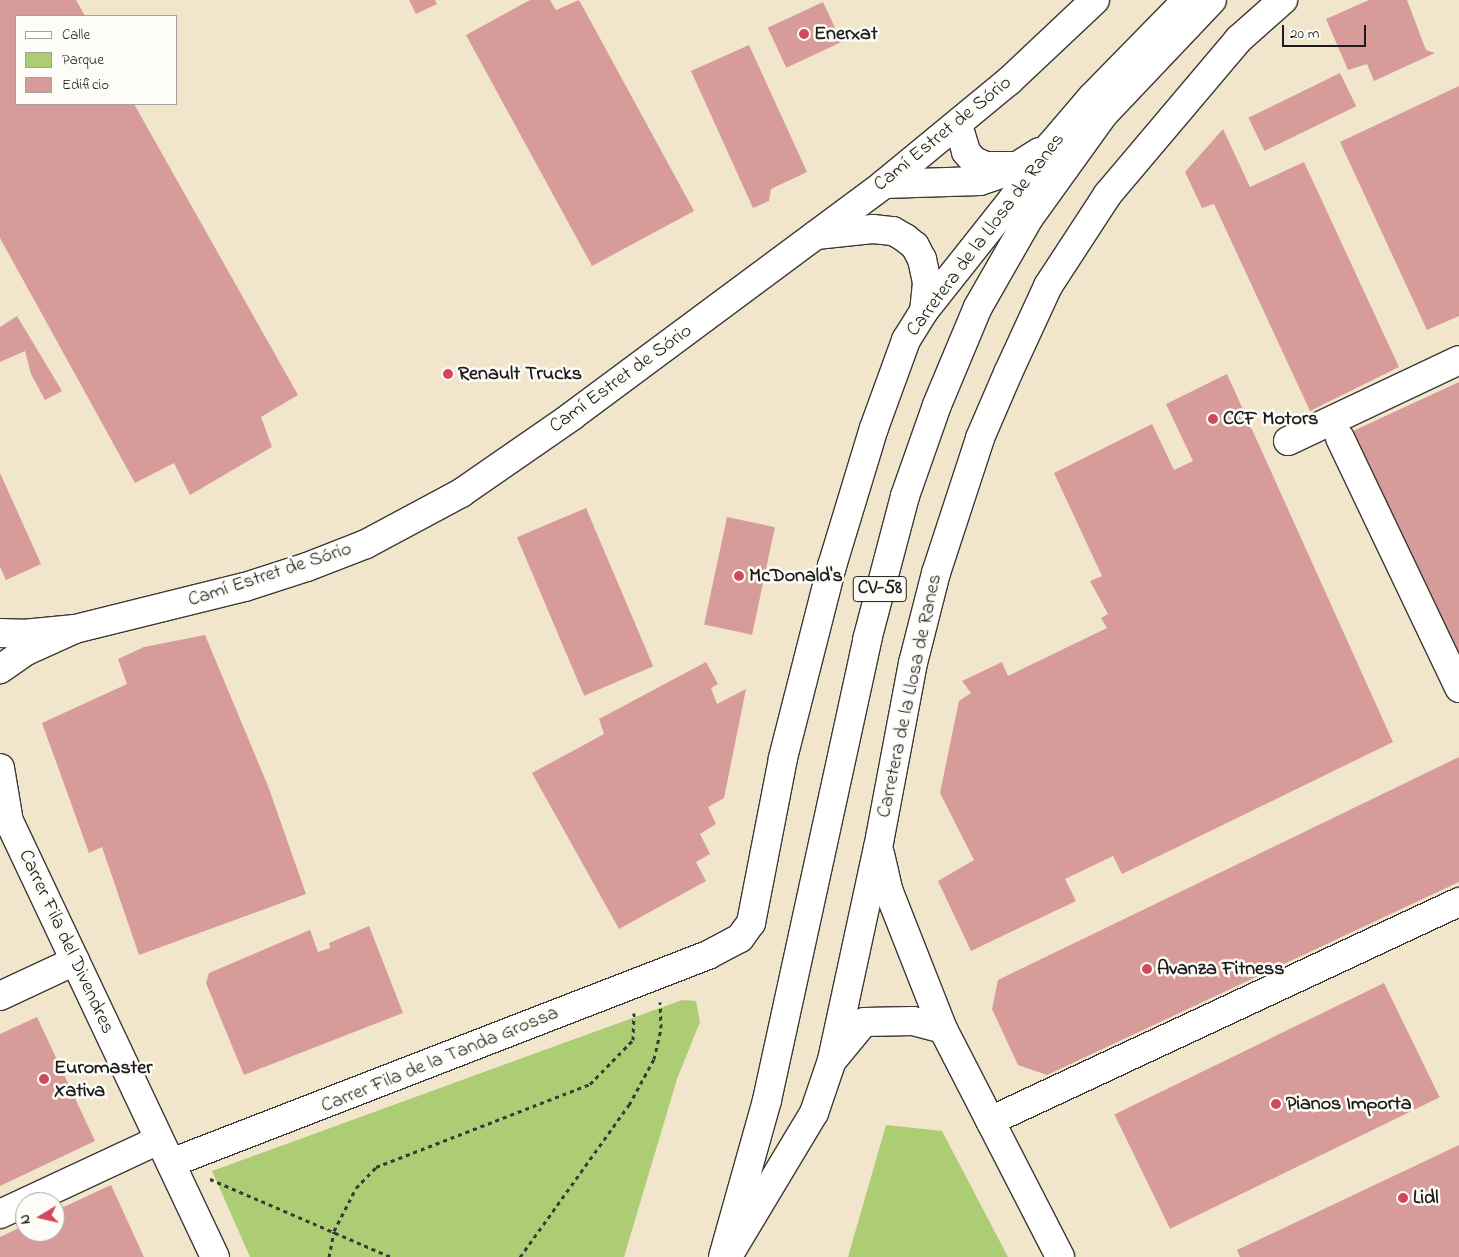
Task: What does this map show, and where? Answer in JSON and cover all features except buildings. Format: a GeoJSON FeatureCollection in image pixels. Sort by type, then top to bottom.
{"type":"FeatureCollection","features":[{"type":"Feature","properties":{"kind":"street","name":"Camí Estret de Sório"},"geometry":{"type":"LineString","coordinates":[[0,633],[23,634],[75,629],[245,588],[366,544],[461,494],[572,416],[884,184],[958,125],[1095,0]]}},
{"type":"Feature","properties":{"kind":"street","name":"Carretera de la Llosa de Ranes"},"geometry":{"type":"LineString","coordinates":[[708,955],[740,938],[751,923],[783,758],[835,557],[888,385],[906,340],[924,311],[1012,200],[1050,146],[1092,96],[1187,0]]}},
{"type":"Feature","properties":{"kind":"street","name":"CV-58"},"geometry":{"type":"LineString","coordinates":[[723,1257],[767,1100],[867,640],[905,496],[937,405],[978,307],[1029,218],[1103,115],[1212,0]]}},
{"type":"Feature","properties":{"kind":"street","name":"Carretera de la Llosa de Ranes"},"geometry":{"type":"LineString","coordinates":[[727,1257],[814,1113],[832,1060],[878,848],[913,663],[936,573],[980,438],[1048,286],[1103,202],[1150,141],[1240,39],[1284,0]]}},
{"type":"Feature","properties":{"kind":"street"},"geometry":{"type":"LineString","coordinates":[[958,125],[966,152],[974,161],[986,166],[1019,165]]}},
{"type":"Feature","properties":{"kind":"street"},"geometry":{"type":"LineString","coordinates":[[884,184],[965,184],[999,176],[1050,146]]}},
{"type":"Feature","properties":{"kind":"street"},"geometry":{"type":"LineString","coordinates":[[814,235],[872,229],[893,231],[905,238],[915,246],[922,259],[927,284],[924,311]]}},
{"type":"Feature","properties":{"kind":"street"},"geometry":{"type":"LineString","coordinates":[[1288,441],[1459,360]]}},
{"type":"Feature","properties":{"kind":"street"},"geometry":{"type":"LineString","coordinates":[[1340,438],[1459,688]]}},
{"type":"Feature","properties":{"kind":"street","name":"Camí Estret de Sório"},"geometry":{"type":"LineString","coordinates":[[0,669],[26,651],[75,629]]}},
{"type":"Feature","properties":{"kind":"street","name":"Carrer Fila del Divendres"},"geometry":{"type":"LineString","coordinates":[[0,768],[4,809],[215,1257]]}},
{"type":"Feature","properties":{"kind":"street"},"geometry":{"type":"LineString","coordinates":[[878,848],[889,892],[943,1029],[1060,1257]]}},
{"type":"Feature","properties":{"kind":"street"},"geometry":{"type":"LineString","coordinates":[[990,1121],[1459,902]]}},
{"type":"Feature","properties":{"kind":"street","name":"Carrer Fila de la Tanda Grossa"},"geometry":{"type":"LineString","coordinates":[[171,1163],[708,955]]}},
{"type":"Feature","properties":{"kind":"street"},"geometry":{"type":"LineString","coordinates":[[0,996],[75,961]]}},
{"type":"Feature","properties":{"kind":"street"},"geometry":{"type":"LineString","coordinates":[[832,1060],[864,1022],[913,1020],[943,1029]]}},
{"type":"Feature","properties":{"kind":"street"},"geometry":{"type":"LineString","coordinates":[[0,1214],[159,1140]]}},
{"type":"Feature","properties":{"kind":"path"},"geometry":{"type":"LineString","coordinates":[[329,1257],[334,1232],[356,1188],[376,1167],[408,1152],[590,1084],[633,1040],[634,1008],[642,980]]}},
{"type":"Feature","properties":{"kind":"path"},"geometry":{"type":"LineString","coordinates":[[520,1257],[629,1105],[654,1059],[662,1028],[642,980]]}},
{"type":"Feature","properties":{"kind":"path"},"geometry":{"type":"LineString","coordinates":[[171,1163],[391,1257]]}},
{"type":"Feature","properties":{"kind":"green space"},"geometry":{"type":"Polygon","coordinates":[[[682,1000],[696,1001],[700,1022],[677,1079],[624,1257],[250,1257],[212,1171],[682,1000]]]}},
{"type":"Feature","properties":{"kind":"green space"},"geometry":{"type":"Polygon","coordinates":[[[886,1125],[942,1131],[1008,1257],[848,1257],[886,1125]]]}},
{"type":"Feature","properties":{"kind":"place","name":"Enerxat"},"geometry":{"type":"Point","coordinates":[804,34]}},
{"type":"Feature","properties":{"kind":"place","name":"Renault Trucks"},"geometry":{"type":"Point","coordinates":[448,374]}},
{"type":"Feature","properties":{"kind":"place","name":"CCF Motors"},"geometry":{"type":"Point","coordinates":[1213,419]}},
{"type":"Feature","properties":{"kind":"place","name":"McDonald's"},"geometry":{"type":"Point","coordinates":[739,576]}},
{"type":"Feature","properties":{"kind":"place","name":"Avanza Fitness"},"geometry":{"type":"Point","coordinates":[1147,969]}},
{"type":"Feature","properties":{"kind":"place","name":"Euromaster Xativa"},"geometry":{"type":"Point","coordinates":[44,1079]}},
{"type":"Feature","properties":{"kind":"place","name":"Pianos Importa"},"geometry":{"type":"Point","coordinates":[1276,1104]}},
{"type":"Feature","properties":{"kind":"place","name":"Lidl"},"geometry":{"type":"Point","coordinates":[1403,1198]}}]}
